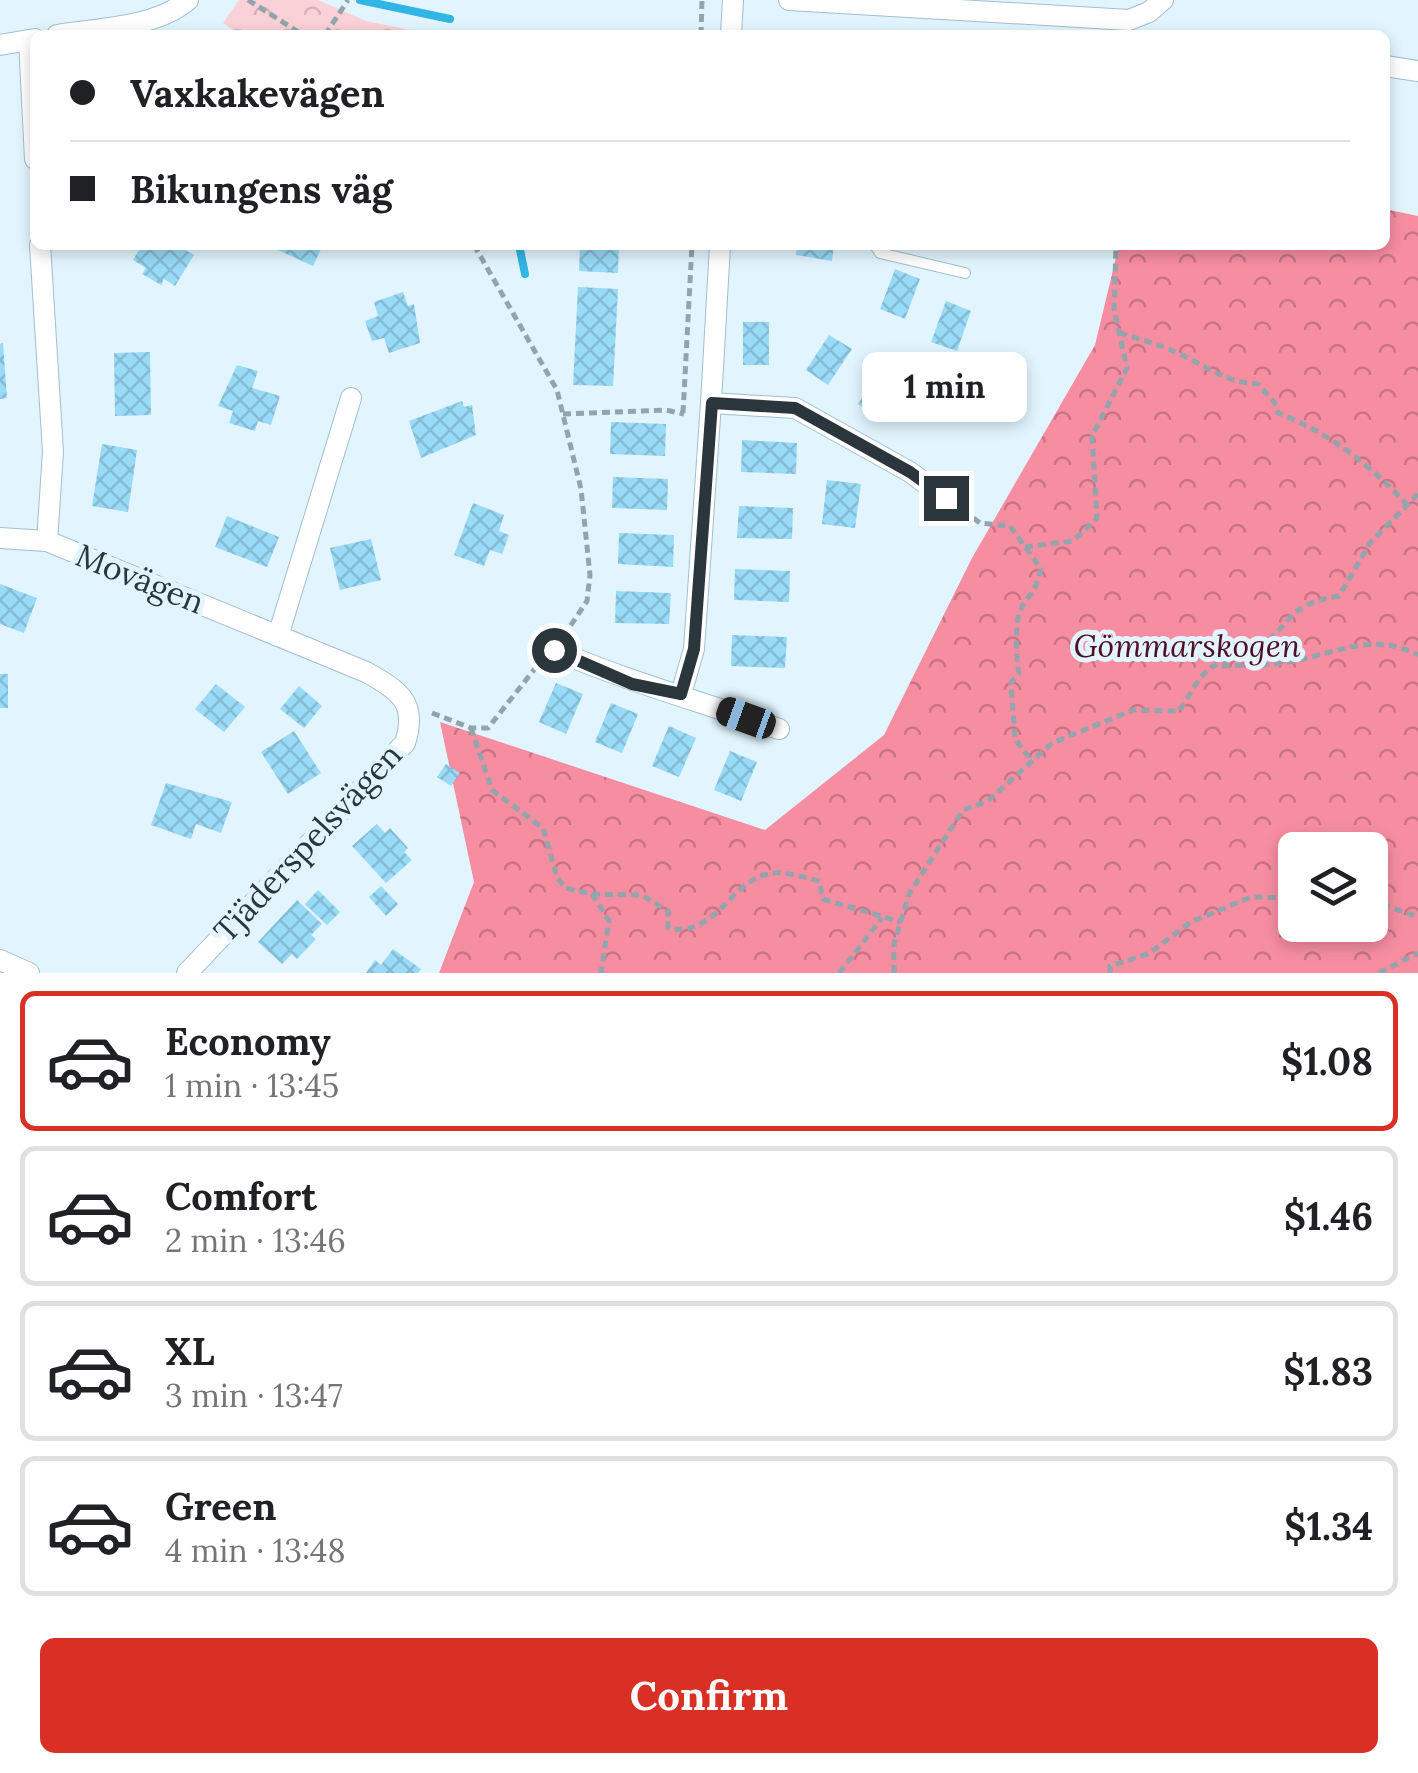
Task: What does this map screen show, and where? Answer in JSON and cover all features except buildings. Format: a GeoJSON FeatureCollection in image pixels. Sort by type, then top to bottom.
{"type":"FeatureCollection","features":[{"type":"Feature","properties":{"kind":"street"},"geometry":{"type":"LineString","coordinates":[[84,30],[156,16],[188,0]]}},
{"type":"Feature","properties":{"kind":"street"},"geometry":{"type":"LineString","coordinates":[[730,30],[733,0]]}},
{"type":"Feature","properties":{"kind":"street"},"geometry":{"type":"LineString","coordinates":[[789,0],[1129,20],[1149,12],[1163,0]]}},
{"type":"Feature","properties":{"kind":"street"},"geometry":{"type":"LineString","coordinates":[[0,45],[30,40]]}},
{"type":"Feature","properties":{"kind":"street"},"geometry":{"type":"LineString","coordinates":[[1390,67],[1418,71]]}},
{"type":"Feature","properties":{"kind":"street"},"geometry":{"type":"LineString","coordinates":[[40,250],[53,452],[47,541]]}},
{"type":"Feature","properties":{"kind":"street"},"geometry":{"type":"LineString","coordinates":[[681,694],[694,649],[720,250]]}},
{"type":"Feature","properties":{"kind":"street"},"geometry":{"type":"LineString","coordinates":[[278,636],[351,398]]}},
{"type":"Feature","properties":{"kind":"street"},"geometry":{"type":"LineString","coordinates":[[712,403],[795,408],[898,465],[946,498]]}},
{"type":"Feature","properties":{"kind":"street","name":"Movägen"},"geometry":{"type":"LineString","coordinates":[[0,538],[47,541],[366,672],[393,687],[410,705]]}},
{"type":"Feature","properties":{"kind":"street"},"geometry":{"type":"LineString","coordinates":[[554,650],[632,684],[681,694],[778,729]]}},
{"type":"Feature","properties":{"kind":"street","name":"Tjäderspelsvägen"},"geometry":{"type":"LineString","coordinates":[[187,973],[405,744],[412,723],[410,705]]}},
{"type":"Feature","properties":{"kind":"street"},"geometry":{"type":"LineString","coordinates":[[0,960],[29,973]]}},
{"type":"Feature","properties":{"kind":"lane"},"geometry":{"type":"LineString","coordinates":[[879,250],[965,273]]}},
{"type":"Feature","properties":{"kind":"path"},"geometry":{"type":"LineString","coordinates":[[248,0],[295,30]]}},
{"type":"Feature","properties":{"kind":"path"},"geometry":{"type":"LineString","coordinates":[[329,30],[348,0]]}},
{"type":"Feature","properties":{"kind":"path"},"geometry":{"type":"LineString","coordinates":[[702,0],[702,30]]}},
{"type":"Feature","properties":{"kind":"path"},"geometry":{"type":"LineString","coordinates":[[410,705],[471,728],[488,728],[554,650],[587,601],[590,574],[582,489],[557,390],[477,250]]}},
{"type":"Feature","properties":{"kind":"path"},"geometry":{"type":"LineString","coordinates":[[563,414],[666,410],[682,413],[692,250]]}},
{"type":"Feature","properties":{"kind":"path"},"geometry":{"type":"LineString","coordinates":[[1025,546],[1073,541],[1097,518],[1092,436],[1127,368],[1114,310],[1116,250]]}},
{"type":"Feature","properties":{"kind":"path"},"geometry":{"type":"LineString","coordinates":[[1119,333],[1154,342],[1210,372],[1258,384],[1278,413],[1330,435],[1381,476],[1407,505]]}},
{"type":"Feature","properties":{"kind":"path"},"geometry":{"type":"LineString","coordinates":[[894,973],[894,944],[910,894],[963,810],[988,801],[1052,743],[1133,710],[1179,711],[1210,667],[1252,651],[1275,636],[1286,616],[1308,601],[1338,596],[1370,544],[1418,494]]}},
{"type":"Feature","properties":{"kind":"path"},"geometry":{"type":"LineString","coordinates":[[946,498],[980,523],[1010,526],[1040,569],[1037,591],[1019,614],[1015,651],[1019,673],[1011,683],[1015,739],[1031,760]]}},
{"type":"Feature","properties":{"kind":"path"},"geometry":{"type":"LineString","coordinates":[[1210,667],[1291,662],[1369,642],[1399,645],[1418,656]]}},
{"type":"Feature","properties":{"kind":"path"},"geometry":{"type":"LineString","coordinates":[[471,728],[492,790],[543,828],[556,877],[565,888],[592,894],[642,895],[668,911],[668,928],[682,931],[708,922],[750,879],[775,872],[818,881],[823,899],[901,922]]}},
{"type":"Feature","properties":{"kind":"path"},"geometry":{"type":"LineString","coordinates":[[592,894],[609,920],[601,973]]}},
{"type":"Feature","properties":{"kind":"path"},"geometry":{"type":"LineString","coordinates":[[1110,973],[1110,966],[1148,954],[1191,922],[1251,897],[1278,898]]}},
{"type":"Feature","properties":{"kind":"path"},"geometry":{"type":"LineString","coordinates":[[1388,906],[1418,917]]}},
{"type":"Feature","properties":{"kind":"path"},"geometry":{"type":"LineString","coordinates":[[839,973],[882,918]]}},
{"type":"Feature","properties":{"kind":"path"},"geometry":{"type":"LineString","coordinates":[[1380,973],[1418,953]]}},
{"type":"Feature","properties":{"kind":"green space"},"geometry":{"type":"Polygon","coordinates":[[[239,0],[318,0],[366,21],[410,30],[233,30],[223,23],[239,0]]]}},
{"type":"Feature","properties":{"kind":"green space","name":"Gömmarskogen"},"geometry":{"type":"Polygon","coordinates":[[[1390,210],[1418,216],[1418,973],[439,973],[474,882],[440,722],[765,830],[884,735],[972,558],[1095,345],[1118,250],[1390,250],[1390,210]]]}},
{"type":"Feature","properties":{"kind":"waterway"},"geometry":{"type":"LineString","coordinates":[[360,0],[450,19]]}},
{"type":"Feature","properties":{"kind":"waterway"},"geometry":{"type":"LineString","coordinates":[[520,250],[525,274]]}},
{"type":"Feature","properties":{"kind":"route"},"geometry":{"type":"LineString","coordinates":[[554,650],[632,684],[681,694],[694,649],[712,403],[795,408],[910,472],[946,498]]}}]}
